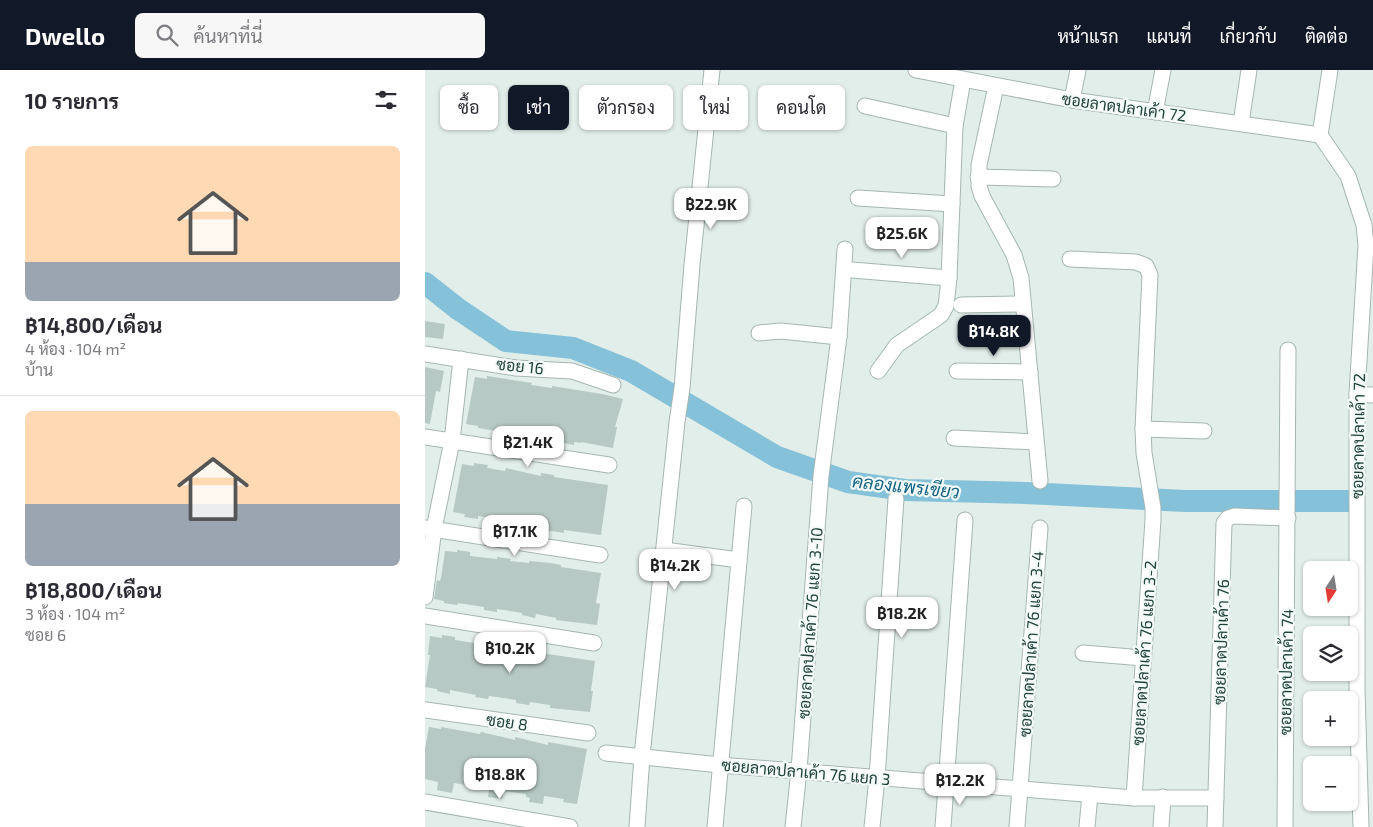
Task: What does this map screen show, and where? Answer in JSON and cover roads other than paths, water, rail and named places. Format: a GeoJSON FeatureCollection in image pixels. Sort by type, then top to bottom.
{"type":"FeatureCollection","features":[{"type":"Feature","properties":{"kind":"street"},"geometry":{"type":"LineString","coordinates":[[637,827],[642,756],[677,422],[683,388],[692,265],[712,70]]}},
{"type":"Feature","properties":{"kind":"street","name":"ซอยลาดปลาเค้า 72"},"geometry":{"type":"LineString","coordinates":[[916,70],[963,80],[992,80],[1072,100],[1241,123],[1320,136],[1348,176],[1369,246],[1367,323],[1357,394],[1357,689],[1366,775],[1361,827]]}},
{"type":"Feature","properties":{"kind":"street"},"geometry":{"type":"LineString","coordinates":[[1072,100],[1078,70]]}},
{"type":"Feature","properties":{"kind":"street"},"geometry":{"type":"LineString","coordinates":[[1155,112],[1163,70]]}},
{"type":"Feature","properties":{"kind":"street"},"geometry":{"type":"LineString","coordinates":[[1241,123],[1249,70]]}},
{"type":"Feature","properties":{"kind":"street"},"geometry":{"type":"LineString","coordinates":[[1320,136],[1331,70]]}},
{"type":"Feature","properties":{"kind":"street"},"geometry":{"type":"LineString","coordinates":[[879,371],[897,345],[941,315],[946,306],[949,278],[955,126],[963,80]]}},
{"type":"Feature","properties":{"kind":"street"},"geometry":{"type":"LineString","coordinates":[[992,80],[978,177],[982,196],[1018,266],[1040,481]]}},
{"type":"Feature","properties":{"kind":"street"},"geometry":{"type":"LineString","coordinates":[[865,106],[955,126]]}},
{"type":"Feature","properties":{"kind":"street"},"geometry":{"type":"LineString","coordinates":[[978,177],[1053,179]]}},
{"type":"Feature","properties":{"kind":"street"},"geometry":{"type":"LineString","coordinates":[[858,198],[952,204]]}},
{"type":"Feature","properties":{"kind":"street","name":"ซอยลาดปลาเค้า 76 แยก 3-10"},"geometry":{"type":"LineString","coordinates":[[793,827],[823,469],[839,337],[845,249]]}},
{"type":"Feature","properties":{"kind":"street","name":"ซอยลาดปลาเค้า 76 แยก 3-2"},"geometry":{"type":"LineString","coordinates":[[1070,259],[1136,262],[1146,266],[1149,275],[1143,429],[1144,453],[1153,508],[1134,798]]}},
{"type":"Feature","properties":{"kind":"street"},"geometry":{"type":"LineString","coordinates":[[851,270],[949,278]]}},
{"type":"Feature","properties":{"kind":"street"},"geometry":{"type":"LineString","coordinates":[[961,305],[1023,304]]}},
{"type":"Feature","properties":{"kind":"street"},"geometry":{"type":"LineString","coordinates":[[759,333],[781,331],[839,337]]}},
{"type":"Feature","properties":{"kind":"street","name":"ซอยลาดปลาเค้า 74"},"geometry":{"type":"LineString","coordinates":[[1285,827],[1288,350]]}},
{"type":"Feature","properties":{"kind":"street","name":"ซอย 16"},"geometry":{"type":"LineString","coordinates":[[425,354],[516,368],[572,370],[613,385]]}},
{"type":"Feature","properties":{"kind":"street"},"geometry":{"type":"LineString","coordinates":[[425,597],[430,528],[452,441],[461,359]]}},
{"type":"Feature","properties":{"kind":"street"},"geometry":{"type":"LineString","coordinates":[[957,371],[1029,372]]}},
{"type":"Feature","properties":{"kind":"street"},"geometry":{"type":"LineString","coordinates":[[1357,394],[1373,395]]}},
{"type":"Feature","properties":{"kind":"street"},"geometry":{"type":"LineString","coordinates":[[1143,429],[1204,431]]}},
{"type":"Feature","properties":{"kind":"street"},"geometry":{"type":"LineString","coordinates":[[425,437],[609,465]]}},
{"type":"Feature","properties":{"kind":"street"},"geometry":{"type":"LineString","coordinates":[[954,438],[1036,442]]}},
{"type":"Feature","properties":{"kind":"street"},"geometry":{"type":"LineString","coordinates":[[872,827],[896,498]]}},
{"type":"Feature","properties":{"kind":"street","name":"ซอยลาดปลาเค้า 76"},"geometry":{"type":"LineString","coordinates":[[1215,827],[1224,523],[1228,518],[1234,516],[1287,505]]}},
{"type":"Feature","properties":{"kind":"street"},"geometry":{"type":"LineString","coordinates":[[715,827],[744,506]]}},
{"type":"Feature","properties":{"kind":"street"},"geometry":{"type":"LineString","coordinates":[[943,827],[965,520]]}},
{"type":"Feature","properties":{"kind":"street"},"geometry":{"type":"LineString","coordinates":[[430,528],[601,555]]}},
{"type":"Feature","properties":{"kind":"street","name":"ซอยลาดปลาเค้า 76 แยก 3-4"},"geometry":{"type":"LineString","coordinates":[[1017,827],[1040,528]]}},
{"type":"Feature","properties":{"kind":"street"},"geometry":{"type":"LineString","coordinates":[[664,550],[739,560]]}},
{"type":"Feature","properties":{"kind":"street"},"geometry":{"type":"LineString","coordinates":[[425,616],[593,643]]}},
{"type":"Feature","properties":{"kind":"street"},"geometry":{"type":"LineString","coordinates":[[1083,653],[1143,658]]}},
{"type":"Feature","properties":{"kind":"street","name":"ซอย 8"},"geometry":{"type":"LineString","coordinates":[[425,707],[588,733]]}},
{"type":"Feature","properties":{"kind":"street","name":"ซอยลาดปลาเค้า 76 แยก 3"},"geometry":{"type":"LineString","coordinates":[[606,753],[720,765],[1134,798],[1216,798]]}},
{"type":"Feature","properties":{"kind":"street"},"geometry":{"type":"LineString","coordinates":[[1087,827],[1090,794]]}},
{"type":"Feature","properties":{"kind":"street"},"geometry":{"type":"LineString","coordinates":[[1161,827],[1163,797]]}},
{"type":"Feature","properties":{"kind":"street"},"geometry":{"type":"LineString","coordinates":[[425,802],[570,827]]}},
{"type":"Feature","properties":{"kind":"waterway","name":"คลองแพรเขียว"},"geometry":{"type":"LineString","coordinates":[[425,283],[458,309],[506,341],[573,348],[631,371],[777,457],[848,482],[905,490],[1026,493],[1185,501],[1348,501]]}}]}
